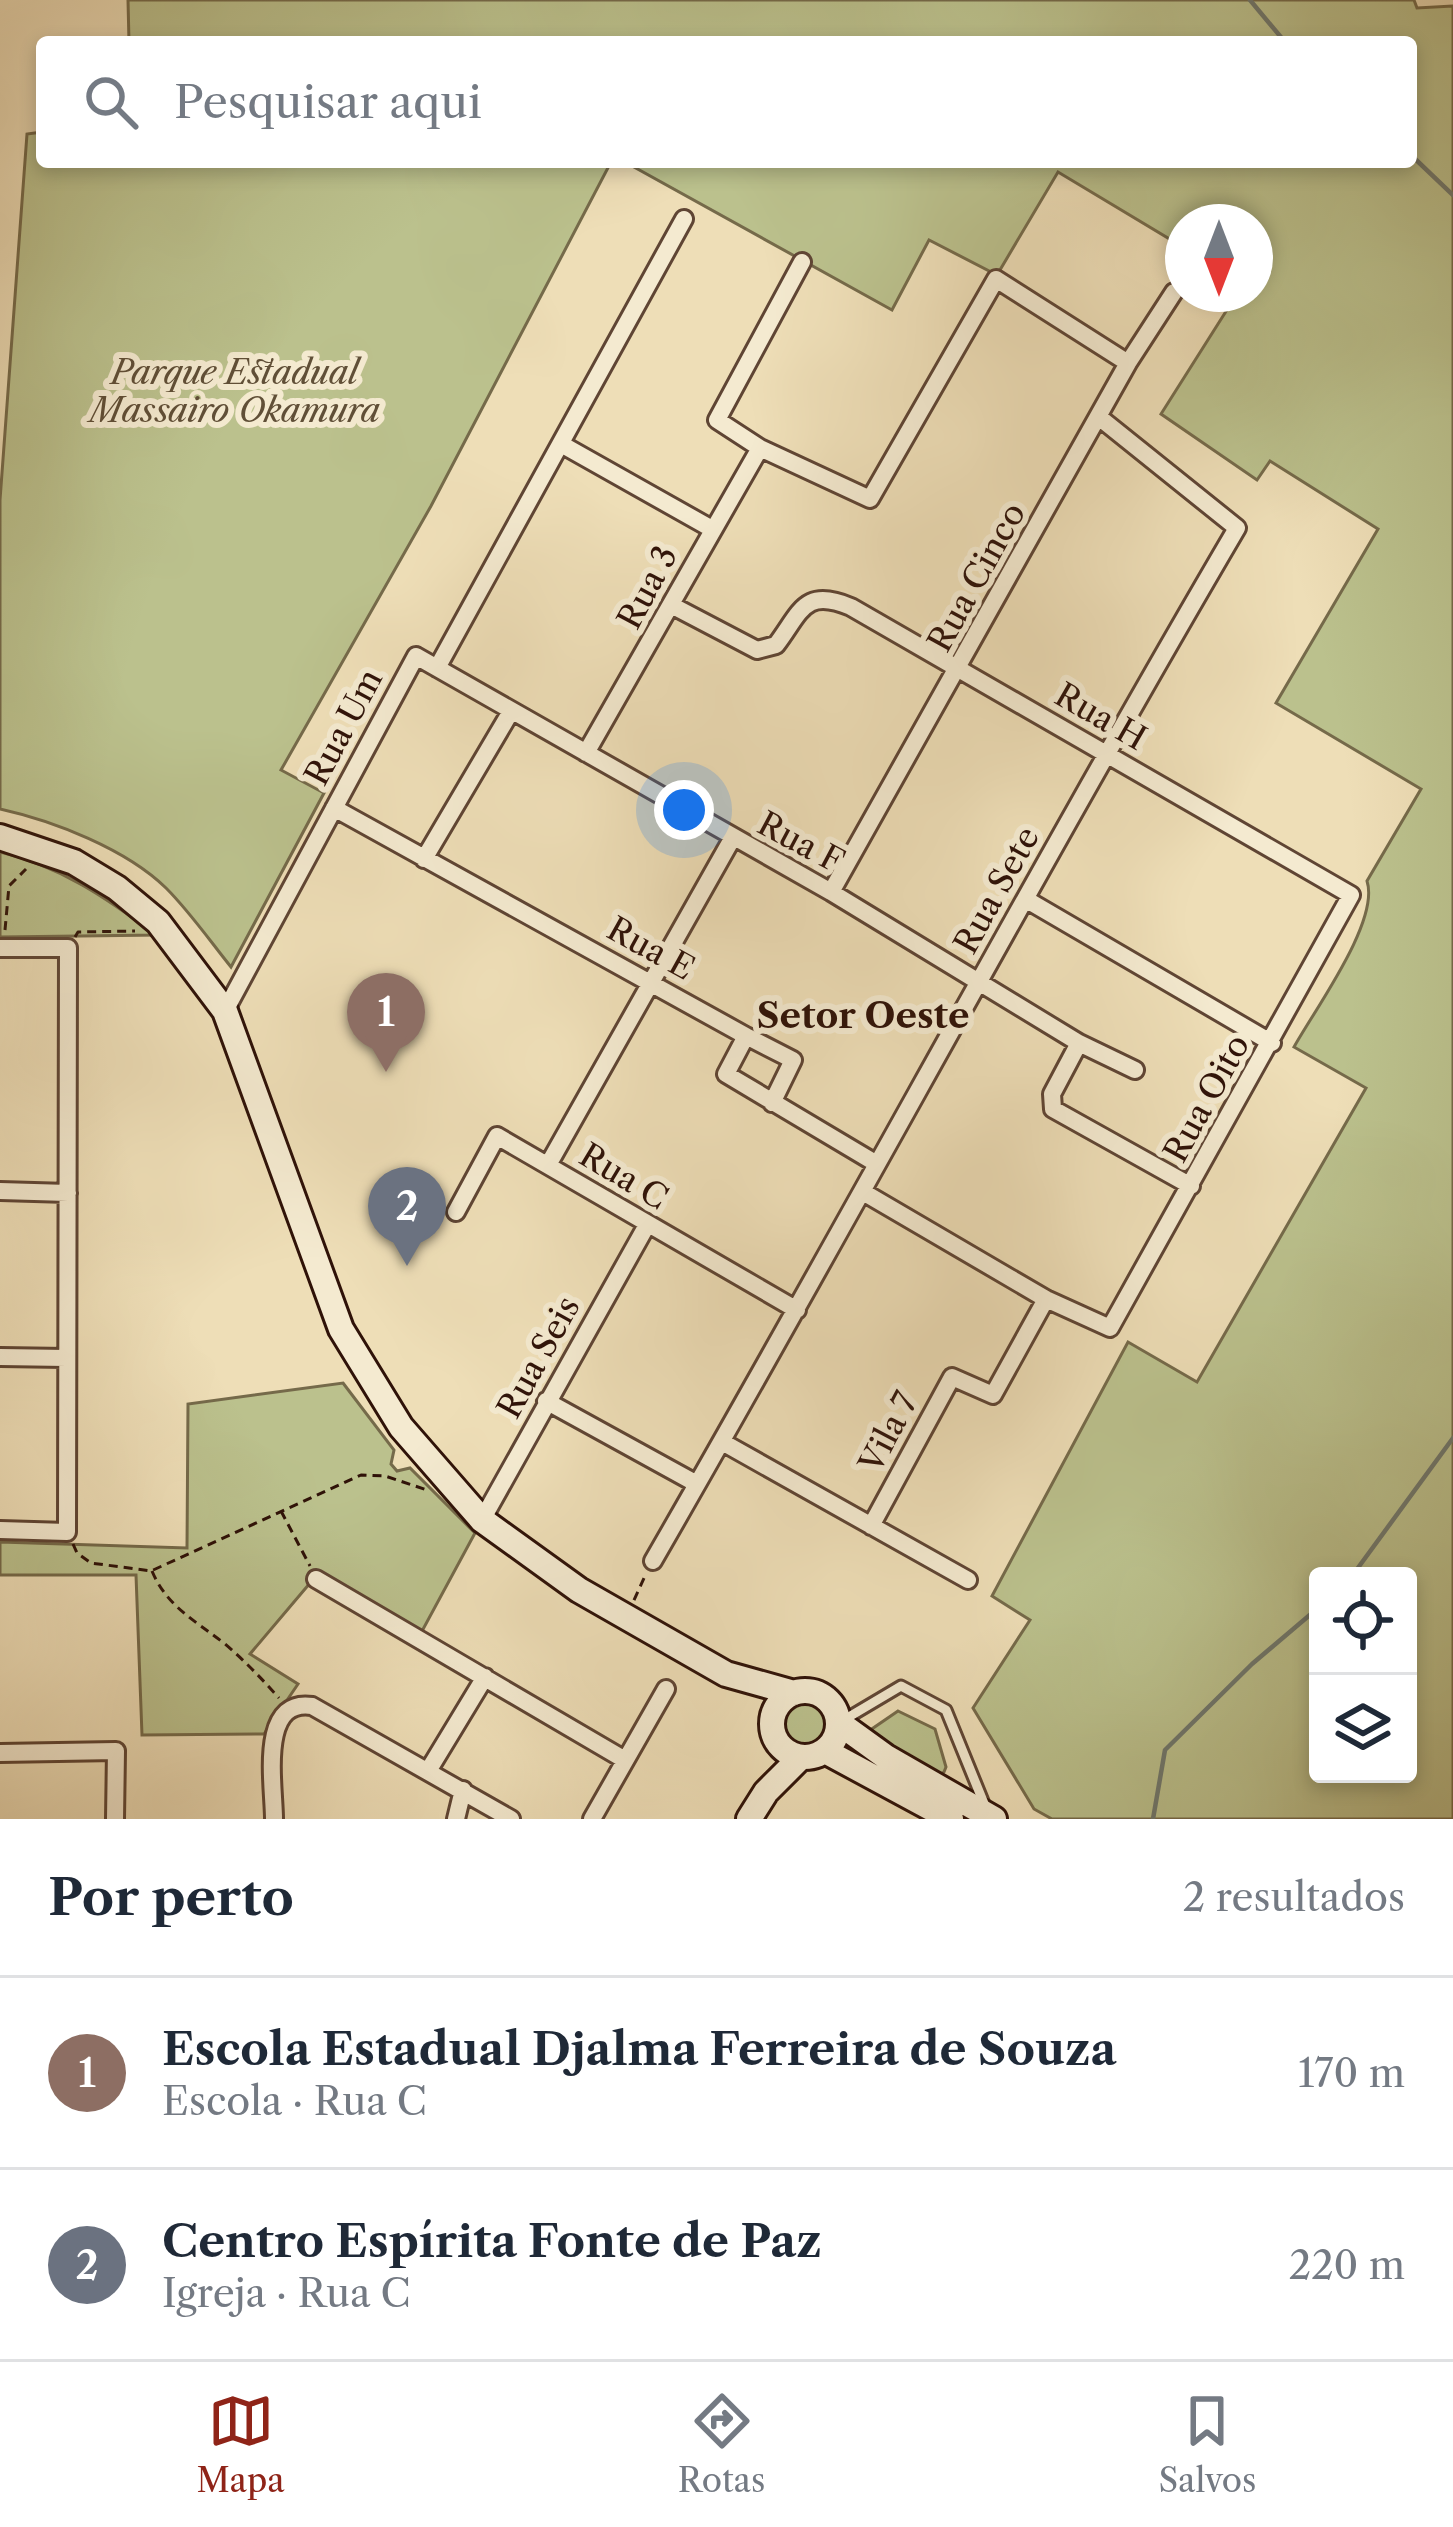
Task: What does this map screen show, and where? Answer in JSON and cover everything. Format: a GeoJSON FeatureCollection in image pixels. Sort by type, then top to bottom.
{"type":"FeatureCollection","features":[{"type":"Feature","properties":{"kind":"main road"},"geometry":{"type":"LineString","coordinates":[[0,837],[74,862],[117,888],[149,915],[225,1011],[341,1329],[401,1426],[482,1520],[579,1590],[726,1674],[794,1693],[820,1695],[833,1706],[838,1723],[832,1743],[766,1792],[749,1819]]}},
{"type":"Feature","properties":{"kind":"main road"},"geometry":{"type":"LineString","coordinates":[[726,1674],[773,1728],[783,1748],[813,1754],[951,1819]]}},
{"type":"Feature","properties":{"kind":"main road"},"geometry":{"type":"LineString","coordinates":[[766,1792],[779,1704],[794,1693]]}},
{"type":"Feature","properties":{"kind":"main road"},"geometry":{"type":"LineString","coordinates":[[838,1723],[886,1757],[992,1818]]}},
{"type":"Feature","properties":{"kind":"street","name":"Rua Um"},"geometry":{"type":"LineString","coordinates":[[225,1011],[416,656],[437,668],[684,219]]}},
{"type":"Feature","properties":{"kind":"street"},"geometry":{"type":"LineString","coordinates":[[802,262],[717,420],[760,448],[870,499],[996,279],[1128,363]]}},
{"type":"Feature","properties":{"kind":"street","name":"Rua Cinco"},"geometry":{"type":"LineString","coordinates":[[831,892],[1128,363],[1165,306]]}},
{"type":"Feature","properties":{"kind":"street","name":"Rua Sete"},"geometry":{"type":"LineString","coordinates":[[653,1561],[724,1443],[1105,752],[1237,528],[1100,418]]}},
{"type":"Feature","properties":{"kind":"street"},"geometry":{"type":"LineString","coordinates":[[561,444],[712,529]]}},
{"type":"Feature","properties":{"kind":"street","name":"Rua 3"},"geometry":{"type":"LineString","coordinates":[[586,753],[760,448]]}},
{"type":"Feature","properties":{"kind":"street","name":"Rua H"},"geometry":{"type":"LineString","coordinates":[[673,607],[762,650],[779,642],[800,610],[818,598],[851,607],[1351,896]]}},
{"type":"Feature","properties":{"kind":"street","name":"Rua F"},"geometry":{"type":"LineString","coordinates":[[437,668],[831,892],[1078,1042],[1135,1070]]}},
{"type":"Feature","properties":{"kind":"street"},"geometry":{"type":"LineString","coordinates":[[424,859],[511,713]]}},
{"type":"Feature","properties":{"kind":"street","name":"Rua E"},"geometry":{"type":"LineString","coordinates":[[334,808],[793,1060],[772,1103]]}},
{"type":"Feature","properties":{"kind":"street"},"geometry":{"type":"LineString","coordinates":[[548,1165],[732,839]]}},
{"type":"Feature","properties":{"kind":"street","name":"Rua Oito"},"geometry":{"type":"LineString","coordinates":[[1046,1299],[1110,1328],[1351,896]]}},
{"type":"Feature","properties":{"kind":"street"},"geometry":{"type":"LineString","coordinates":[[1027,900],[1272,1043]]}},
{"type":"Feature","properties":{"kind":"street"},"geometry":{"type":"LineString","coordinates":[[0,944],[68,948],[67,1532],[0,1530]]}},
{"type":"Feature","properties":{"kind":"street"},"geometry":{"type":"LineString","coordinates":[[746,1036],[726,1073],[877,1164]]}},
{"type":"Feature","properties":{"kind":"street"},"geometry":{"type":"LineString","coordinates":[[1078,1042],[1052,1094],[1054,1109],[1191,1186]]}},
{"type":"Feature","properties":{"kind":"street","name":"Rua C"},"geometry":{"type":"LineString","coordinates":[[456,1212],[497,1136],[797,1310]]}},
{"type":"Feature","properties":{"kind":"street"},"geometry":{"type":"LineString","coordinates":[[0,1191],[68,1193]]}},
{"type":"Feature","properties":{"kind":"street"},"geometry":{"type":"LineString","coordinates":[[863,1192],[1046,1299]]}},
{"type":"Feature","properties":{"kind":"street","name":"Rua Seis"},"geometry":{"type":"LineString","coordinates":[[482,1520],[647,1225]]}},
{"type":"Feature","properties":{"kind":"street","name":"Vila 7"},"geometry":{"type":"LineString","coordinates":[[871,1526],[952,1377],[993,1395],[1046,1299]]}},
{"type":"Feature","properties":{"kind":"street"},"geometry":{"type":"LineString","coordinates":[[0,1357],[67,1358]]}},
{"type":"Feature","properties":{"kind":"street"},"geometry":{"type":"LineString","coordinates":[[546,1401],[697,1484]]}},
{"type":"Feature","properties":{"kind":"street"},"geometry":{"type":"LineString","coordinates":[[724,1443],[968,1580]]}},
{"type":"Feature","properties":{"kind":"street"},"geometry":{"type":"LineString","coordinates":[[316,1579],[625,1760]]}},
{"type":"Feature","properties":{"kind":"street"},"geometry":{"type":"LineString","coordinates":[[428,1771],[485,1678]]}},
{"type":"Feature","properties":{"kind":"street"},"geometry":{"type":"LineString","coordinates":[[592,1819],[667,1689]]}},
{"type":"Feature","properties":{"kind":"street"},"geometry":{"type":"LineString","coordinates":[[274,1819],[274,1729],[289,1708],[312,1706],[512,1819]]}},
{"type":"Feature","properties":{"kind":"street"},"geometry":{"type":"LineString","coordinates":[[0,1754],[116,1750],[115,1819]]}},
{"type":"Feature","properties":{"kind":"street"},"geometry":{"type":"LineString","coordinates":[[456,1819],[463,1790]]}},
{"type":"Feature","properties":{"kind":"lane"},"geometry":{"type":"LineString","coordinates":[[838,1723],[901,1686],[946,1710],[992,1818]]}},
{"type":"Feature","properties":{"kind":"path"},"geometry":{"type":"LineString","coordinates":[[0,944],[8,921],[9,886],[44,850]]}},
{"type":"Feature","properties":{"kind":"path"},"geometry":{"type":"LineString","coordinates":[[68,948],[79,932],[134,932],[149,915]]}},
{"type":"Feature","properties":{"kind":"path"},"geometry":{"type":"LineString","coordinates":[[67,1532],[77,1553],[91,1563],[152,1570],[361,1475],[385,1476],[434,1492]]}},
{"type":"Feature","properties":{"kind":"path"},"geometry":{"type":"LineString","coordinates":[[281,1510],[316,1579]]}},
{"type":"Feature","properties":{"kind":"path"},"geometry":{"type":"LineString","coordinates":[[625,1618],[653,1561]]}},
{"type":"Feature","properties":{"kind":"path"},"geometry":{"type":"LineString","coordinates":[[152,1570],[161,1592],[190,1621],[253,1669],[289,1708]]}},
{"type":"Feature","properties":{"kind":"green space"},"geometry":{"type":"Polygon","coordinates":[[[128,0],[1414,0],[1417,8],[1453,6],[1453,1819],[1052,1819],[1034,1809],[973,1708],[1030,1620],[992,1596],[1128,1342],[1197,1382],[1366,1088],[1294,1047],[1355,941],[1368,898],[1367,881],[1421,789],[1276,703],[1378,529],[1270,461],[1257,480],[1161,414],[1226,312],[1273,312],[1273,204],[1165,204],[1165,236],[1058,172],[997,275],[929,240],[892,310],[636,168],[1417,168],[1417,36],[129,36],[128,0]]]}},
{"type":"Feature","properties":{"kind":"green space","name":"Parque Estadual Massairo Okamura"},"geometry":{"type":"Polygon","coordinates":[[[36,133],[36,168],[608,168],[431,506],[281,770],[324,793],[231,967],[175,897],[131,861],[66,829],[0,809],[0,500],[27,134],[36,133]]]}},
{"type":"Feature","properties":{"kind":"green space"},"geometry":{"type":"Polygon","coordinates":[[[0,852],[82,885],[156,935],[0,937],[0,852]]]}},
{"type":"Feature","properties":{"kind":"green space"},"geometry":{"type":"Polygon","coordinates":[[[343,1383],[394,1450],[391,1464],[397,1471],[410,1468],[475,1533],[421,1633],[316,1576],[250,1654],[298,1684],[264,1734],[142,1735],[136,1575],[0,1575],[0,1542],[187,1548],[188,1404],[343,1383]]]}},
{"type":"Feature","properties":{"kind":"green space"},"geometry":{"type":"Polygon","coordinates":[[[805,1703],[821,1710],[828,1726],[821,1742],[805,1749],[789,1742],[782,1726],[789,1710],[805,1703]]]}},
{"type":"Feature","properties":{"kind":"green space"},"geometry":{"type":"Polygon","coordinates":[[[898,1711],[935,1729],[944,1772],[939,1775],[866,1733],[898,1711]]]}},
{"type":"Feature","properties":{"kind":"waterway"},"geometry":{"type":"LineString","coordinates":[[1250,0],[1280,36]]}},
{"type":"Feature","properties":{"kind":"waterway"},"geometry":{"type":"LineString","coordinates":[[1417,161],[1453,195]]}},
{"type":"Feature","properties":{"kind":"waterway"},"geometry":{"type":"LineString","coordinates":[[1359,1567],[1453,1438]]}},
{"type":"Feature","properties":{"kind":"waterway"},"geometry":{"type":"LineString","coordinates":[[1153,1819],[1165,1750],[1309,1616]]}},
{"type":"Feature","properties":{"kind":"place","name":"Escola Estadual Djalma Ferreira de Souza"},"geometry":{"type":"Point","coordinates":[386,1072]}},
{"type":"Feature","properties":{"kind":"place","name":"Centro Espírita Fonte de Paz"},"geometry":{"type":"Point","coordinates":[407,1266]}},
{"type":"Feature","properties":{"kind":"district","name":"Setor Oeste"},"geometry":{"type":"Point","coordinates":[863,1015]}}]}
